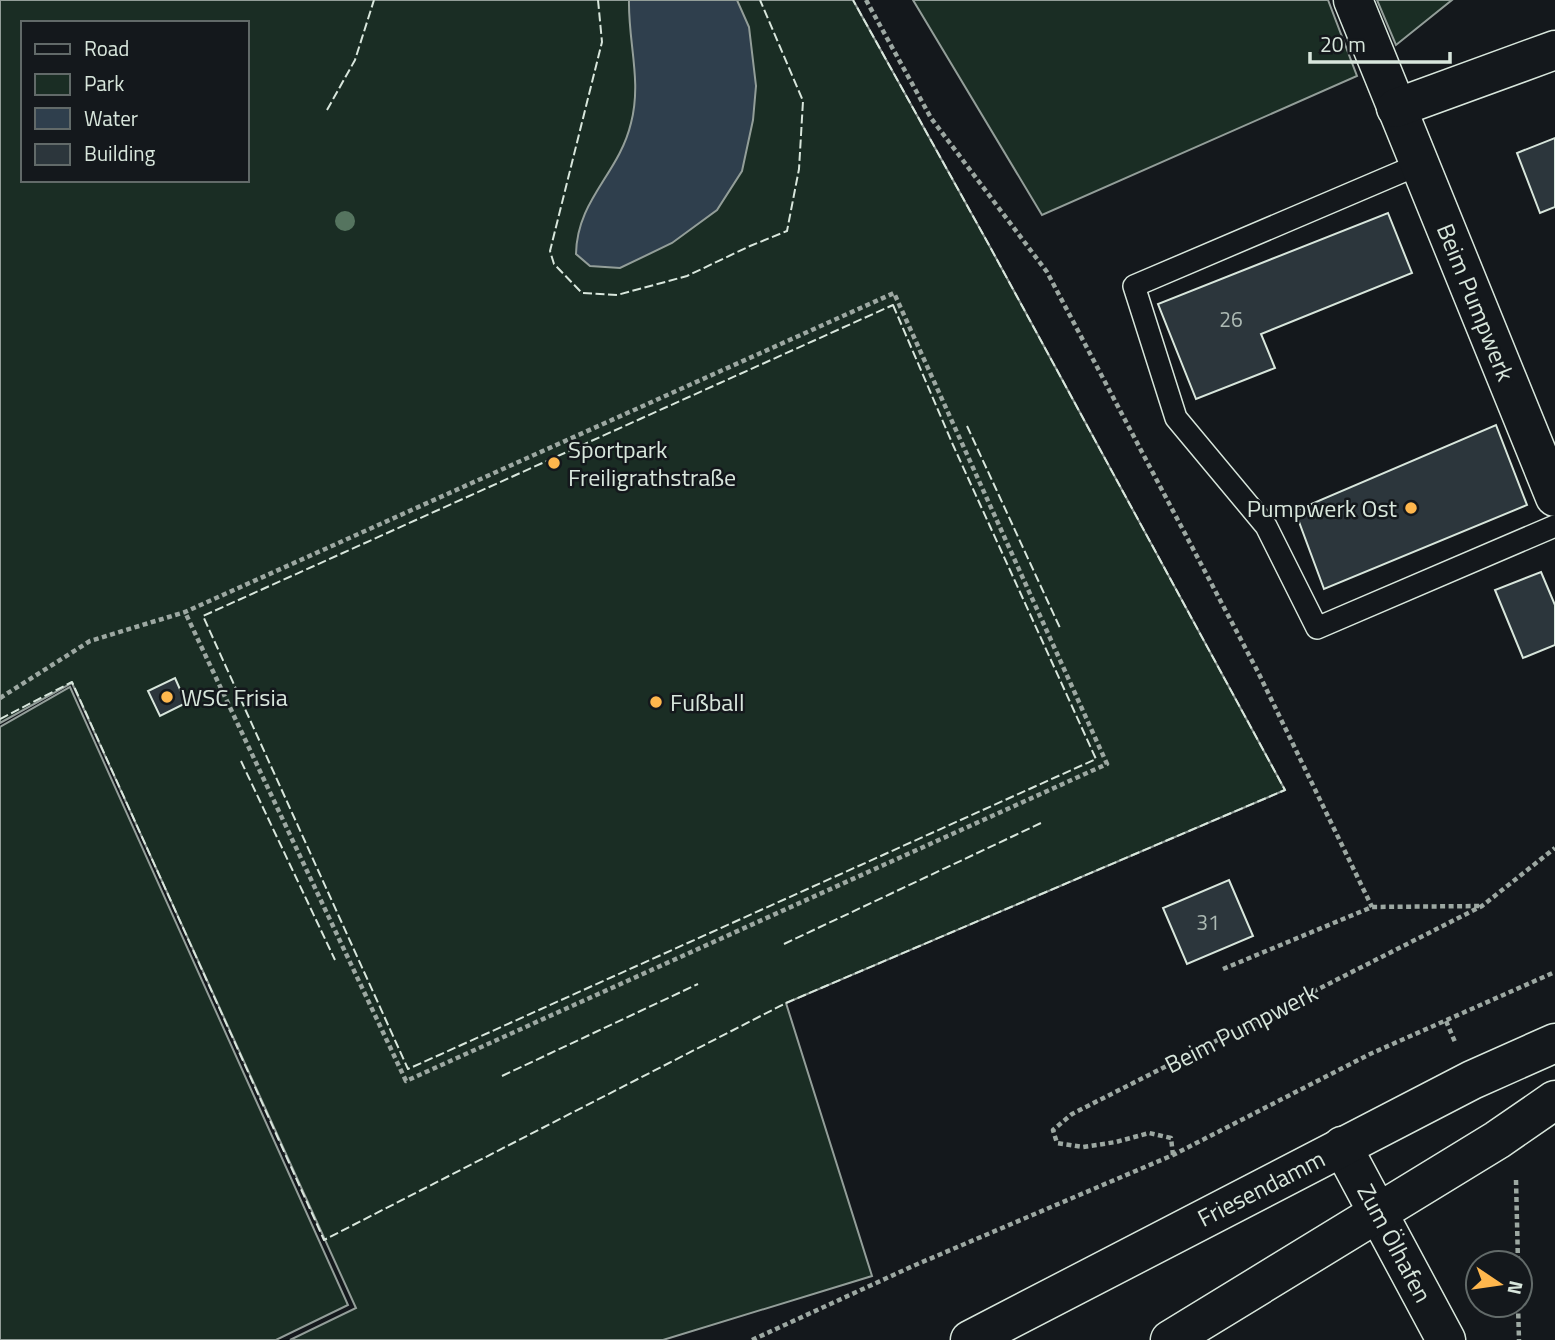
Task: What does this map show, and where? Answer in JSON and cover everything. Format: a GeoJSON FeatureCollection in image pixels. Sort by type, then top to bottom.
{"type":"FeatureCollection","features":[{"type":"Feature","properties":{"kind":"main road","name":"Beim Pumpwerk"},"geometry":{"type":"LineString","coordinates":[[1353,0],[1555,497]]}},
{"type":"Feature","properties":{"kind":"main road"},"geometry":{"type":"LineString","coordinates":[[1396,108],[1555,50]]}},
{"type":"Feature","properties":{"kind":"main road","name":"Friesendamm"},"geometry":{"type":"LineString","coordinates":[[970,1340],[1472,1080],[1555,1043]]}},
{"type":"Feature","properties":{"kind":"main road"},"geometry":{"type":"LineString","coordinates":[[1170,1340],[1497,1140],[1555,1100]]}},
{"type":"Feature","properties":{"kind":"main road","name":"Zum Ölhafen"},"geometry":{"type":"LineString","coordinates":[[1342,1146],[1447,1340]]}},
{"type":"Feature","properties":{"kind":"lane"},"geometry":{"type":"LineString","coordinates":[[1420,164],[1134,286],[1176,418],[1266,526],[1317,628],[1555,526]]}},
{"type":"Feature","properties":{"kind":"path"},"geometry":{"type":"LineString","coordinates":[[866,0],[931,118],[1047,272],[1258,672],[1372,907]]}},
{"type":"Feature","properties":{"kind":"path"},"geometry":{"type":"LineString","coordinates":[[0,698],[90,641],[185,612],[894,293],[1107,764],[405,1081],[185,612]]}},
{"type":"Feature","properties":{"kind":"path","name":"Beim Pumpwerk"},"geometry":{"type":"LineString","coordinates":[[1173,1155],[1171,1138],[1160,1135],[1149,1133],[1083,1147],[1057,1143],[1053,1129],[1072,1114],[1482,905],[1555,848]]}},
{"type":"Feature","properties":{"kind":"path"},"geometry":{"type":"LineString","coordinates":[[1223,969],[1372,907],[1482,905]]}},
{"type":"Feature","properties":{"kind":"path"},"geometry":{"type":"LineString","coordinates":[[752,1340],[913,1266],[1173,1155],[1370,1054],[1555,972]]}},
{"type":"Feature","properties":{"kind":"path"},"geometry":{"type":"LineString","coordinates":[[1518,1319],[1519,1340]]}},
{"type":"Feature","properties":{"kind":"green space","name":"Sportpark Freiligrathstraße"},"geometry":{"type":"Polygon","coordinates":[[[0,0],[853,0],[1285,790],[786,1003],[872,1276],[663,1340],[290,1340],[356,1308],[72,683],[0,723],[0,0]]]}},
{"type":"Feature","properties":{"kind":"green space"},"geometry":{"type":"Polygon","coordinates":[[[913,0],[1328,0],[1357,76],[1042,215],[913,0]]]}},
{"type":"Feature","properties":{"kind":"green space"},"geometry":{"type":"Polygon","coordinates":[[[1377,0],[1452,0],[1396,45],[1377,0]]]}},
{"type":"Feature","properties":{"kind":"green space"},"geometry":{"type":"Polygon","coordinates":[[[70,687],[348,1305],[276,1340],[0,1340],[0,727],[70,687]]]}},
{"type":"Feature","properties":{"kind":"water"},"geometry":{"type":"Polygon","coordinates":[[[629,0],[737,0],[749,27],[756,86],[753,120],[742,171],[717,210],[672,243],[620,268],[590,266],[576,254],[578,235],[591,202],[625,141],[634,107],[635,77],[629,0]]]}},
{"type":"Feature","properties":{"kind":"building"},"geometry":{"type":"Polygon","coordinates":[[[1555,138],[1555,207],[1540,213],[1517,153],[1555,138]]]}},
{"type":"Feature","properties":{"kind":"building"},"geometry":{"type":"Polygon","coordinates":[[[1388,213],[1412,273],[1261,334],[1275,368],[1196,399],[1158,304],[1388,213]]]}},
{"type":"Feature","properties":{"kind":"building","name":"Pumpwerk Ost"},"geometry":{"type":"Polygon","coordinates":[[[1496,425],[1527,505],[1324,589],[1295,511],[1496,425]]]}},
{"type":"Feature","properties":{"kind":"building"},"geometry":{"type":"Polygon","coordinates":[[[1541,572],[1555,605],[1555,645],[1523,658],[1495,590],[1541,572]]]}},
{"type":"Feature","properties":{"kind":"building","name":"WSC Frisia"},"geometry":{"type":"Polygon","coordinates":[[[175,678],[186,703],[160,716],[148,691],[175,678]]]}},
{"type":"Feature","properties":{"kind":"building"},"geometry":{"type":"Polygon","coordinates":[[[1229,880],[1253,936],[1187,964],[1163,908],[1229,880]]]}},
{"type":"Feature","properties":{"kind":"fence"},"geometry":{"type":"LineString","coordinates":[[327,110],[355,60],[374,0]]}},
{"type":"Feature","properties":{"kind":"fence"},"geometry":{"type":"LineString","coordinates":[[598,0],[602,42],[550,251],[554,264],[582,293],[617,295],[687,276],[787,231],[799,169],[803,101],[760,0]]}},
{"type":"Feature","properties":{"kind":"fence"},"geometry":{"type":"LineString","coordinates":[[0,719],[72,682],[324,1240],[786,1003],[1285,790],[853,0]]}},
{"type":"Feature","properties":{"kind":"fence"},"geometry":{"type":"LineString","coordinates":[[893,305],[953,445],[1096,759],[408,1069],[203,616],[893,305]]}},
{"type":"Feature","properties":{"kind":"fence"},"geometry":{"type":"LineString","coordinates":[[967,426],[1060,628]]}},
{"type":"Feature","properties":{"kind":"fence"},"geometry":{"type":"LineString","coordinates":[[241,761],[335,960]]}},
{"type":"Feature","properties":{"kind":"fence"},"geometry":{"type":"LineString","coordinates":[[784,944],[1041,823]]}},
{"type":"Feature","properties":{"kind":"fence"},"geometry":{"type":"LineString","coordinates":[[502,1076],[698,984]]}},
{"type":"Feature","properties":{"kind":"place","name":"Sportpark Freiligrathstraße"},"geometry":{"type":"Point","coordinates":[554,463]}},
{"type":"Feature","properties":{"kind":"place","name":"Pumpwerk Ost"},"geometry":{"type":"Point","coordinates":[1411,508]}},
{"type":"Feature","properties":{"kind":"place","name":"WSC Frisia"},"geometry":{"type":"Point","coordinates":[167,697]}},
{"type":"Feature","properties":{"kind":"place","name":"Fußball"},"geometry":{"type":"Point","coordinates":[656,702]}}]}
